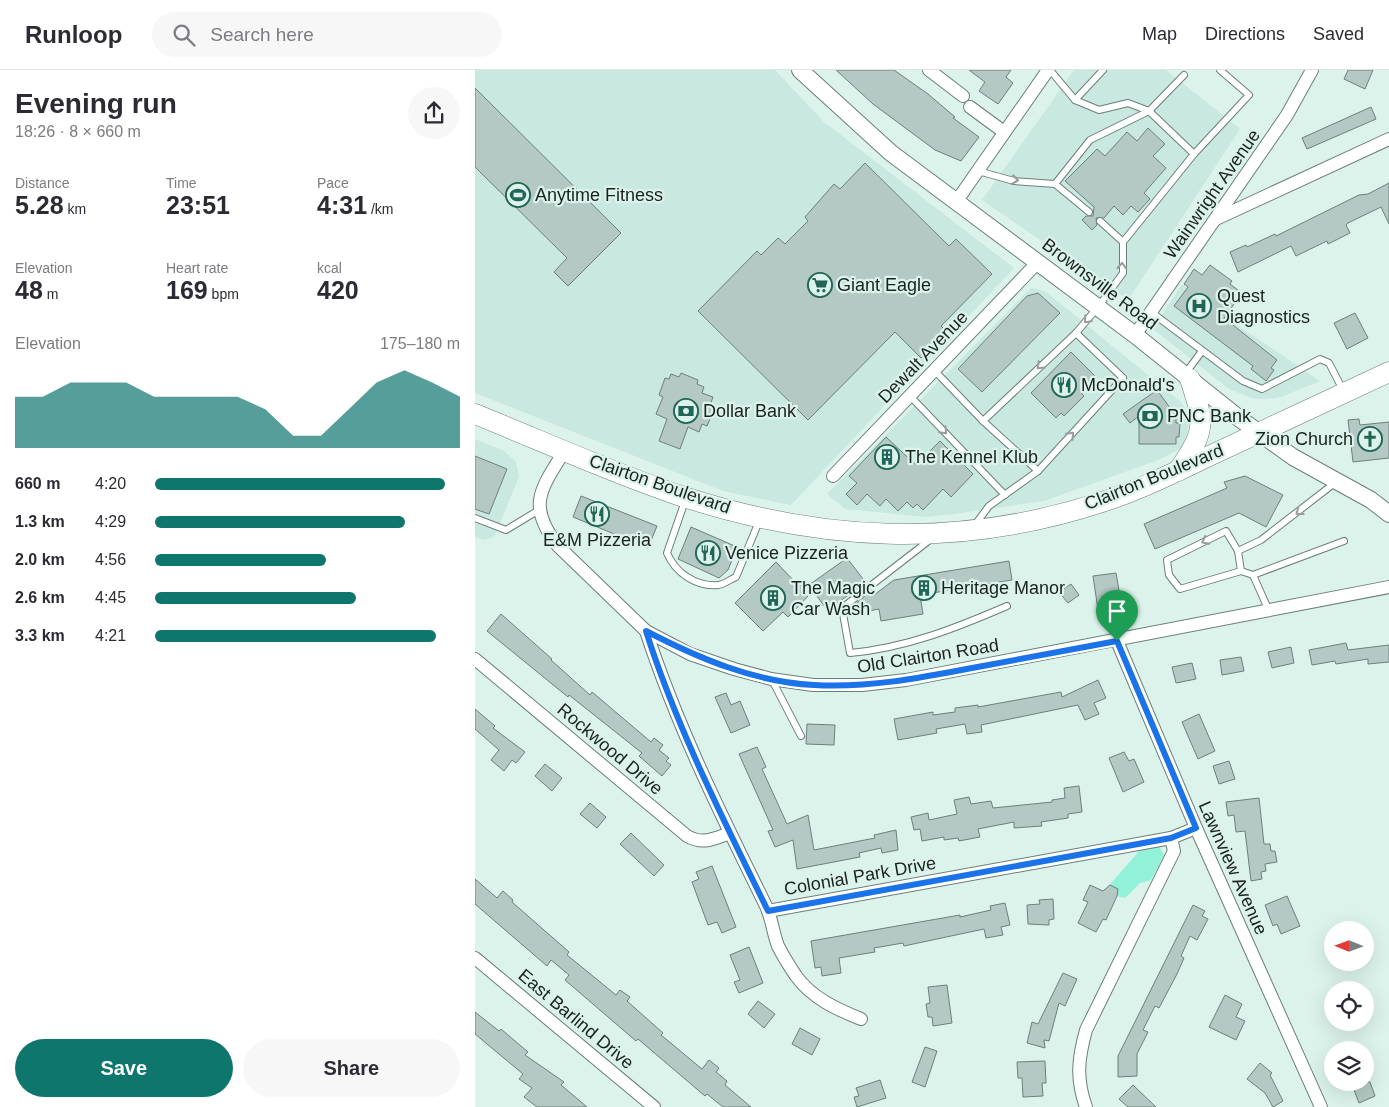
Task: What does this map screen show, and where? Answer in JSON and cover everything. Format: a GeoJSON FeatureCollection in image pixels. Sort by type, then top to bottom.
{"type":"FeatureCollection","features":[{"type":"Feature","properties":{"kind":"highway","name":"Clairton Boulevard"},"geometry":{"type":"LineString","coordinates":[[475,414],[686,497],[760,517],[843,532],[914,536],[971,530],[1041,519],[1103,502],[1177,471],[1389,372]]}},
{"type":"Feature","properties":{"kind":"highway"},"geometry":{"type":"LineString","coordinates":[[1177,471],[1196,444],[1202,424],[1201,413],[1187,376]]}},
{"type":"Feature","properties":{"kind":"main road","name":"Brownsville Road"},"geometry":{"type":"LineString","coordinates":[[800,70],[865,131],[956,202],[1135,335],[1259,433],[1293,457],[1371,500],[1389,514]]}},
{"type":"Feature","properties":{"kind":"street"},"geometry":{"type":"LineString","coordinates":[[929,70],[1004,132]]}},
{"type":"Feature","properties":{"kind":"street"},"geometry":{"type":"LineString","coordinates":[[956,202],[1049,70]]}},
{"type":"Feature","properties":{"kind":"street","name":"Wainwright Avenue"},"geometry":{"type":"LineString","coordinates":[[1135,335],[1287,115],[1312,70]]}},
{"type":"Feature","properties":{"kind":"street"},"geometry":{"type":"LineString","coordinates":[[1216,218],[1389,139]]}},
{"type":"Feature","properties":{"kind":"street","name":"Dewalt Avenue"},"geometry":{"type":"LineString","coordinates":[[833,476],[1038,262]]}},
{"type":"Feature","properties":{"kind":"street","name":"Old Clairton Road"},"geometry":{"type":"LineString","coordinates":[[565,450],[541,488],[539,510],[545,530],[558,546],[646,631],[690,654],[734,670],[771,679],[813,685],[862,685],[906,680],[1117,641],[1389,587]]}},
{"type":"Feature","properties":{"kind":"street","name":"Colonial Park Drive"},"geometry":{"type":"LineString","coordinates":[[646,631],[657,667],[730,833],[768,911],[1171,838],[1196,828]]}},
{"type":"Feature","properties":{"kind":"street","name":"Lawnview Avenue"},"geometry":{"type":"LineString","coordinates":[[1117,641],[1196,828],[1321,1107]]}},
{"type":"Feature","properties":{"kind":"street","name":"Rockwood Drive"},"geometry":{"type":"LineString","coordinates":[[475,659],[687,836],[697,842],[707,842],[730,833]]}},
{"type":"Feature","properties":{"kind":"street"},"geometry":{"type":"LineString","coordinates":[[1086,1107],[1079,1087],[1079,1054],[1086,1030],[1174,851],[1171,838]]}},
{"type":"Feature","properties":{"kind":"street"},"geometry":{"type":"LineString","coordinates":[[768,911],[779,946],[796,976],[813,995],[835,1009],[861,1019]]}},
{"type":"Feature","properties":{"kind":"street","name":"East Barlind Drive"},"geometry":{"type":"LineString","coordinates":[[475,958],[654,1107]]}},
{"type":"Feature","properties":{"kind":"lane"},"geometry":{"type":"LineString","coordinates":[[1049,70],[1075,100],[1099,110],[1128,103],[1149,111],[1194,154]]}},
{"type":"Feature","properties":{"kind":"lane"},"geometry":{"type":"LineString","coordinates":[[1075,100],[1103,70]]}},
{"type":"Feature","properties":{"kind":"lane"},"geometry":{"type":"LineString","coordinates":[[983,420],[1075,333],[1098,307],[1123,273],[1123,242],[1194,154],[1249,95],[1220,70]]}},
{"type":"Feature","properties":{"kind":"lane"},"geometry":{"type":"LineString","coordinates":[[1055,184],[1090,140],[1149,111],[1184,75]]}},
{"type":"Feature","properties":{"kind":"lane"},"geometry":{"type":"LineString","coordinates":[[977,170],[1014,181],[1055,184],[1089,212]]}},
{"type":"Feature","properties":{"kind":"lane"},"geometry":{"type":"LineString","coordinates":[[1100,221],[1123,242]]}},
{"type":"Feature","properties":{"kind":"lane"},"geometry":{"type":"LineString","coordinates":[[1151,312],[1243,381],[1263,389],[1320,359],[1329,363],[1345,393]]}},
{"type":"Feature","properties":{"kind":"lane"},"geometry":{"type":"LineString","coordinates":[[971,530],[989,506],[1038,471],[1123,378],[1075,333]]}},
{"type":"Feature","properties":{"kind":"lane"},"geometry":{"type":"LineString","coordinates":[[1187,376],[1202,351]]}},
{"type":"Feature","properties":{"kind":"lane"},"geometry":{"type":"LineString","coordinates":[[934,370],[983,420],[1038,471]]}},
{"type":"Feature","properties":{"kind":"lane"},"geometry":{"type":"LineString","coordinates":[[909,396],[1005,495]]}},
{"type":"Feature","properties":{"kind":"lane"},"geometry":{"type":"LineString","coordinates":[[1238,551],[1261,540],[1319,498],[1337,482]]}},
{"type":"Feature","properties":{"kind":"lane"},"geometry":{"type":"LineString","coordinates":[[686,497],[667,552],[673,566],[694,582],[719,585],[736,577],[760,517]]}},
{"type":"Feature","properties":{"kind":"lane"},"geometry":{"type":"LineString","coordinates":[[475,518],[506,530],[539,510]]}},
{"type":"Feature","properties":{"kind":"lane"},"geometry":{"type":"LineString","coordinates":[[1241,571],[1238,551],[1226,531],[1167,560],[1169,575],[1180,589],[1241,571],[1253,575],[1344,541]]}},
{"type":"Feature","properties":{"kind":"lane"},"geometry":{"type":"LineString","coordinates":[[937,533],[842,608],[850,653],[882,650],[949,631],[1007,606]]}},
{"type":"Feature","properties":{"kind":"lane"},"geometry":{"type":"LineString","coordinates":[[1253,575],[1269,611]]}},
{"type":"Feature","properties":{"kind":"lane"},"geometry":{"type":"LineString","coordinates":[[771,679],[801,736]]}},
{"type":"Feature","properties":{"kind":"shaded area"},"geometry":{"type":"Polygon","coordinates":[[[475,70],[775,70],[824,122],[1014,268],[791,505],[723,491],[475,393],[475,70]]]}},
{"type":"Feature","properties":{"kind":"shaded area"},"geometry":{"type":"Polygon","coordinates":[[[1074,70],[1166,70],[1240,129],[1128,300],[982,200],[1074,70]]]}},
{"type":"Feature","properties":{"kind":"shaded area"},"geometry":{"type":"Polygon","coordinates":[[[1182,284],[1230,320],[1320,381],[1281,397],[1265,399],[1252,398],[1229,389],[1153,329],[1182,284]]]}},
{"type":"Feature","properties":{"kind":"shaded area"},"geometry":{"type":"Polygon","coordinates":[[[1031,288],[1045,291],[1181,402],[1189,414],[1188,430],[1183,447],[1161,459],[1044,501],[954,514],[926,517],[845,509],[827,494],[1031,288]]]}},
{"type":"Feature","properties":{"kind":"shaded area"},"geometry":{"type":"Polygon","coordinates":[[[475,439],[504,451],[516,462],[519,477],[494,537],[483,540],[475,537],[475,439]]]}},
{"type":"Feature","properties":{"kind":"green space"},"geometry":{"type":"Polygon","coordinates":[[[1159,846],[1164,855],[1151,880],[1140,883],[1125,898],[1117,896],[1118,890],[1114,887],[1107,888],[1140,850],[1146,847],[1159,846]]]}},
{"type":"Feature","properties":{"kind":"building"},"geometry":{"type":"Polygon","coordinates":[[[836,70],[894,70],[928,94],[955,117],[953,118],[979,137],[961,161],[935,150],[873,104],[836,70]]]}},
{"type":"Feature","properties":{"kind":"building"},"geometry":{"type":"Polygon","coordinates":[[[969,70],[1011,70],[1006,77],[1013,83],[998,104],[979,91],[985,82],[969,70]]]}},
{"type":"Feature","properties":{"kind":"building"},"geometry":{"type":"Polygon","coordinates":[[[1348,70],[1373,70],[1365,89],[1344,79],[1348,70]]]}},
{"type":"Feature","properties":{"kind":"building"},"geometry":{"type":"Polygon","coordinates":[[[475,88],[621,233],[568,286],[554,272],[567,258],[475,167],[475,88]]]}},
{"type":"Feature","properties":{"kind":"building"},"geometry":{"type":"Polygon","coordinates":[[[1371,107],[1376,119],[1307,149],[1302,138],[1371,107]]]}},
{"type":"Feature","properties":{"kind":"building"},"geometry":{"type":"Polygon","coordinates":[[[1148,128],[1165,144],[1153,156],[1166,168],[1144,193],[1150,199],[1138,212],[1131,206],[1123,215],[1114,206],[1104,218],[1096,218],[1097,225],[1092,230],[1082,220],[1086,216],[1093,216],[1094,207],[1065,181],[1097,149],[1105,156],[1127,132],[1137,141],[1148,128]]]}},
{"type":"Feature","properties":{"kind":"building"},"geometry":{"type":"Polygon","coordinates":[[[865,163],[949,246],[956,239],[992,274],[941,326],[947,332],[921,358],[895,332],[808,420],[698,311],[757,251],[761,255],[778,238],[785,244],[808,221],[805,217],[834,184],[840,189],[865,163]]]}},
{"type":"Feature","properties":{"kind":"building"},"geometry":{"type":"Polygon","coordinates":[[[1389,183],[1389,224],[1381,207],[1348,223],[1346,225],[1350,233],[1328,244],[1327,241],[1296,256],[1291,246],[1238,272],[1230,252],[1246,245],[1247,247],[1275,234],[1276,236],[1359,195],[1368,194],[1389,183]]]}},
{"type":"Feature","properties":{"kind":"building"},"geometry":{"type":"Polygon","coordinates":[[[1210,265],[1232,281],[1230,284],[1242,293],[1224,318],[1277,360],[1271,368],[1274,370],[1266,381],[1251,369],[1253,366],[1174,306],[1188,287],[1184,284],[1194,269],[1202,275],[1210,265]]]}},
{"type":"Feature","properties":{"kind":"building"},"geometry":{"type":"Polygon","coordinates":[[[1038,293],[1060,313],[982,392],[958,369],[1027,296],[1038,293]]]}},
{"type":"Feature","properties":{"kind":"building"},"geometry":{"type":"Polygon","coordinates":[[[1355,313],[1368,338],[1347,349],[1334,323],[1355,313]]]}},
{"type":"Feature","properties":{"kind":"building","name":"McDonald's"},"geometry":{"type":"Polygon","coordinates":[[[1071,352],[1096,377],[1081,393],[1084,396],[1064,416],[1061,413],[1056,418],[1031,393],[1071,352]]]}},
{"type":"Feature","properties":{"kind":"building","name":"Dollar Bank"},"geometry":{"type":"Polygon","coordinates":[[[681,373],[698,380],[697,384],[704,387],[702,393],[713,397],[710,405],[715,407],[707,426],[702,424],[699,432],[688,427],[680,449],[659,441],[667,419],[656,414],[663,397],[659,395],[665,378],[669,379],[671,374],[679,377],[681,373]]]}},
{"type":"Feature","properties":{"kind":"building","name":"PNC Bank"},"geometry":{"type":"Polygon","coordinates":[[[1157,390],[1176,416],[1176,423],[1180,423],[1179,437],[1176,437],[1176,444],[1139,444],[1139,416],[1130,423],[1123,414],[1157,390]]]}},
{"type":"Feature","properties":{"kind":"building","name":"Zion Church"},"geometry":{"type":"Polygon","coordinates":[[[1359,419],[1360,425],[1389,422],[1389,458],[1353,462],[1348,420],[1359,419]]]}},
{"type":"Feature","properties":{"kind":"building","name":"The Kennel Klub"},"geometry":{"type":"Polygon","coordinates":[[[886,437],[916,465],[940,441],[973,474],[951,497],[943,489],[923,510],[917,504],[913,508],[907,502],[898,511],[886,499],[880,506],[867,494],[857,505],[846,494],[857,483],[849,476],[886,437]]]}},
{"type":"Feature","properties":{"kind":"building"},"geometry":{"type":"Polygon","coordinates":[[[475,456],[507,469],[489,514],[475,509],[475,456]]]}},
{"type":"Feature","properties":{"kind":"building"},"geometry":{"type":"Polygon","coordinates":[[[1245,476],[1283,495],[1266,527],[1239,513],[1155,549],[1144,524],[1227,488],[1224,482],[1245,476]]]}},
{"type":"Feature","properties":{"kind":"building"},"geometry":{"type":"Polygon","coordinates":[[[581,496],[657,526],[648,548],[573,517],[581,496]]]}},
{"type":"Feature","properties":{"kind":"building","name":"Venice Pizzeria"},"geometry":{"type":"Polygon","coordinates":[[[691,527],[737,547],[728,570],[719,578],[678,559],[691,527]]]}},
{"type":"Feature","properties":{"kind":"building"},"geometry":{"type":"Polygon","coordinates":[[[847,558],[866,583],[827,610],[809,585],[847,558]]]}},
{"type":"Feature","properties":{"kind":"building","name":"Heritage Manor"},"geometry":{"type":"Polygon","coordinates":[[[1009,561],[1012,580],[920,595],[923,614],[881,621],[879,609],[853,614],[852,607],[871,591],[874,595],[894,580],[1009,561]]]}},
{"type":"Feature","properties":{"kind":"building","name":"The Magic Car Wash"},"geometry":{"type":"Polygon","coordinates":[[[776,562],[795,582],[797,579],[811,593],[788,617],[783,612],[763,631],[735,603],[776,562]]]}},
{"type":"Feature","properties":{"kind":"building"},"geometry":{"type":"Polygon","coordinates":[[[1116,573],[1122,608],[1098,610],[1093,576],[1116,573]]]}},
{"type":"Feature","properties":{"kind":"building"},"geometry":{"type":"Polygon","coordinates":[[[1071,584],[1079,595],[1068,603],[1059,592],[1071,584]]]}},
{"type":"Feature","properties":{"kind":"building"},"geometry":{"type":"Polygon","coordinates":[[[501,614],[590,695],[592,692],[651,742],[654,738],[663,745],[659,750],[669,758],[666,761],[671,765],[662,776],[639,756],[642,753],[569,695],[568,697],[487,631],[501,614]]]}},
{"type":"Feature","properties":{"kind":"building"},"geometry":{"type":"Polygon","coordinates":[[[1346,643],[1348,650],[1389,645],[1389,662],[1368,664],[1368,659],[1336,664],[1335,661],[1312,665],[1309,650],[1346,643]]]}},
{"type":"Feature","properties":{"kind":"building"},"geometry":{"type":"Polygon","coordinates":[[[1291,647],[1294,663],[1272,668],[1268,652],[1291,647]]]}},
{"type":"Feature","properties":{"kind":"building"},"geometry":{"type":"Polygon","coordinates":[[[1241,657],[1244,671],[1222,675],[1220,660],[1241,657]]]}},
{"type":"Feature","properties":{"kind":"building"},"geometry":{"type":"Polygon","coordinates":[[[1192,663],[1196,679],[1176,683],[1172,667],[1192,663]]]}},
{"type":"Feature","properties":{"kind":"building"},"geometry":{"type":"Polygon","coordinates":[[[1098,680],[1106,698],[1094,703],[1099,714],[1085,720],[1078,705],[981,725],[982,732],[967,734],[965,724],[936,729],[937,733],[898,740],[894,719],[933,712],[933,715],[955,712],[955,708],[978,705],[978,707],[1061,692],[1062,697],[1098,680]]]}},
{"type":"Feature","properties":{"kind":"building"},"geometry":{"type":"Polygon","coordinates":[[[726,693],[731,705],[740,701],[750,725],[731,733],[715,697],[726,693]]]}},
{"type":"Feature","properties":{"kind":"building"},"geometry":{"type":"Polygon","coordinates":[[[475,709],[495,726],[493,728],[525,752],[516,763],[512,760],[504,771],[491,760],[499,750],[475,729],[475,709]]]}},
{"type":"Feature","properties":{"kind":"building"},"geometry":{"type":"Polygon","coordinates":[[[1199,714],[1215,751],[1198,759],[1182,722],[1199,714]]]}},
{"type":"Feature","properties":{"kind":"building"},"geometry":{"type":"Polygon","coordinates":[[[807,724],[835,725],[834,745],[806,744],[807,724]]]}},
{"type":"Feature","properties":{"kind":"building"},"geometry":{"type":"Polygon","coordinates":[[[757,747],[766,767],[762,769],[787,824],[808,815],[814,850],[875,838],[874,835],[896,830],[898,850],[882,853],[881,848],[859,853],[860,857],[797,869],[793,840],[775,847],[768,831],[773,830],[739,754],[757,747]]]}},
{"type":"Feature","properties":{"kind":"building"},"geometry":{"type":"Polygon","coordinates":[[[1124,752],[1129,761],[1134,759],[1144,782],[1123,792],[1109,758],[1124,752]]]}},
{"type":"Feature","properties":{"kind":"building"},"geometry":{"type":"Polygon","coordinates":[[[1229,761],[1235,779],[1219,784],[1213,766],[1229,761]]]}},
{"type":"Feature","properties":{"kind":"building"},"geometry":{"type":"Polygon","coordinates":[[[545,764],[562,778],[552,791],[535,776],[545,764]]]}},
{"type":"Feature","properties":{"kind":"building"},"geometry":{"type":"Polygon","coordinates":[[[1079,786],[1082,812],[1068,814],[1068,818],[1041,822],[1042,826],[1014,828],[1014,822],[978,829],[980,837],[959,841],[958,838],[944,840],[944,837],[922,841],[920,829],[914,830],[911,817],[928,813],[929,820],[957,814],[954,800],[969,797],[971,804],[991,801],[993,808],[1052,802],[1052,800],[1065,798],[1064,788],[1079,786]]]}},
{"type":"Feature","properties":{"kind":"building"},"geometry":{"type":"Polygon","coordinates":[[[1259,798],[1264,844],[1270,844],[1271,851],[1275,851],[1277,862],[1265,864],[1266,871],[1261,872],[1262,879],[1251,881],[1245,831],[1236,832],[1234,815],[1228,816],[1226,802],[1259,798]]]}},
{"type":"Feature","properties":{"kind":"building"},"geometry":{"type":"Polygon","coordinates":[[[590,803],[606,817],[597,828],[580,814],[590,803]]]}},
{"type":"Feature","properties":{"kind":"building"},"geometry":{"type":"Polygon","coordinates":[[[631,833],[664,865],[654,876],[620,844],[631,833]]]}},
{"type":"Feature","properties":{"kind":"building"},"geometry":{"type":"Polygon","coordinates":[[[712,866],[736,927],[722,933],[717,922],[708,925],[692,882],[699,879],[696,872],[712,866]]]}},
{"type":"Feature","properties":{"kind":"building"},"geometry":{"type":"Polygon","coordinates":[[[475,879],[497,898],[503,891],[513,900],[512,902],[569,952],[567,955],[616,995],[620,990],[630,997],[627,1001],[663,1033],[661,1035],[702,1069],[709,1060],[719,1068],[716,1072],[727,1081],[725,1085],[751,1107],[723,1107],[707,1094],[705,1096],[638,1039],[636,1041],[565,980],[569,975],[551,960],[547,966],[475,904],[475,879]]]}},
{"type":"Feature","properties":{"kind":"building"},"geometry":{"type":"Polygon","coordinates":[[[1090,885],[1103,891],[1110,885],[1118,889],[1117,896],[1106,920],[1103,919],[1096,932],[1078,923],[1088,902],[1083,900],[1090,885]]]}},
{"type":"Feature","properties":{"kind":"building"},"geometry":{"type":"Polygon","coordinates":[[[1287,896],[1300,926],[1281,934],[1277,924],[1273,926],[1265,905],[1287,896]]]}},
{"type":"Feature","properties":{"kind":"building"},"geometry":{"type":"Polygon","coordinates":[[[1053,899],[1054,919],[1049,920],[1049,925],[1028,924],[1027,905],[1040,904],[1039,900],[1053,899]]]}},
{"type":"Feature","properties":{"kind":"building"},"geometry":{"type":"Polygon","coordinates":[[[1005,903],[1010,925],[1001,927],[1003,935],[986,938],[984,929],[904,946],[903,943],[874,948],[875,952],[839,958],[841,973],[822,976],[821,967],[815,968],[811,941],[960,915],[960,917],[991,910],[990,906],[1005,903]]]}},
{"type":"Feature","properties":{"kind":"building"},"geometry":{"type":"Polygon","coordinates":[[[1193,905],[1205,911],[1202,916],[1208,919],[1197,940],[1190,936],[1181,956],[1184,958],[1177,974],[1159,1008],[1155,1006],[1143,1030],[1148,1032],[1137,1054],[1137,1076],[1118,1077],[1118,1056],[1193,905]]]}},
{"type":"Feature","properties":{"kind":"building"},"geometry":{"type":"Polygon","coordinates":[[[749,947],[763,983],[739,993],[734,982],[740,980],[730,955],[749,947]]]}},
{"type":"Feature","properties":{"kind":"building"},"geometry":{"type":"Polygon","coordinates":[[[1063,973],[1077,979],[1065,1006],[1059,1003],[1049,1041],[1044,1040],[1045,1048],[1027,1043],[1032,1022],[1038,1024],[1063,973]]]}},
{"type":"Feature","properties":{"kind":"building"},"geometry":{"type":"Polygon","coordinates":[[[947,985],[952,1023],[933,1026],[932,1017],[928,1017],[926,1004],[930,1003],[928,987],[947,985]]]}},
{"type":"Feature","properties":{"kind":"building"},"geometry":{"type":"Polygon","coordinates":[[[1225,995],[1242,1004],[1236,1017],[1245,1021],[1236,1040],[1209,1027],[1225,995]]]}},
{"type":"Feature","properties":{"kind":"building"},"geometry":{"type":"Polygon","coordinates":[[[758,1001],[775,1014],[764,1028],[748,1014],[758,1001]]]}},
{"type":"Feature","properties":{"kind":"building"},"geometry":{"type":"Polygon","coordinates":[[[475,1012],[499,1031],[501,1029],[528,1052],[525,1055],[564,1082],[561,1085],[587,1107],[537,1107],[524,1097],[532,1088],[519,1079],[523,1074],[475,1034],[475,1012]]]}},
{"type":"Feature","properties":{"kind":"building"},"geometry":{"type":"Polygon","coordinates":[[[800,1028],[820,1039],[812,1055],[792,1044],[800,1028]]]}},
{"type":"Feature","properties":{"kind":"building"},"geometry":{"type":"Polygon","coordinates":[[[925,1047],[937,1051],[925,1087],[912,1082],[925,1047]]]}},
{"type":"Feature","properties":{"kind":"building"},"geometry":{"type":"Polygon","coordinates":[[[1045,1061],[1046,1083],[1042,1083],[1043,1096],[1023,1097],[1022,1078],[1018,1078],[1017,1062],[1045,1061]]]}},
{"type":"Feature","properties":{"kind":"building"},"geometry":{"type":"Polygon","coordinates":[[[1260,1063],[1272,1073],[1270,1075],[1283,1101],[1273,1107],[1265,1093],[1247,1079],[1260,1063]]]}},
{"type":"Feature","properties":{"kind":"building"},"geometry":{"type":"Polygon","coordinates":[[[880,1080],[886,1098],[857,1107],[854,1097],[859,1096],[856,1088],[880,1080]]]}},
{"type":"Feature","properties":{"kind":"building"},"geometry":{"type":"Polygon","coordinates":[[[1133,1085],[1156,1107],[1128,1107],[1119,1099],[1133,1085]]]}},
{"type":"Feature","properties":{"kind":"building"},"geometry":{"type":"Polygon","coordinates":[[[1354,1091],[1373,1091],[1375,1096],[1359,1103],[1354,1091]]]}},
{"type":"Feature","properties":{"kind":"place","name":"Anytime Fitness"},"geometry":{"type":"Point","coordinates":[518,195]}},
{"type":"Feature","properties":{"kind":"place","name":"Giant Eagle"},"geometry":{"type":"Point","coordinates":[820,285]}},
{"type":"Feature","properties":{"kind":"place","name":"Quest Diagnostics"},"geometry":{"type":"Point","coordinates":[1199,306]}},
{"type":"Feature","properties":{"kind":"place","name":"McDonald's"},"geometry":{"type":"Point","coordinates":[1064,385]}},
{"type":"Feature","properties":{"kind":"place","name":"Dollar Bank"},"geometry":{"type":"Point","coordinates":[686,411]}},
{"type":"Feature","properties":{"kind":"place","name":"PNC Bank"},"geometry":{"type":"Point","coordinates":[1150,416]}},
{"type":"Feature","properties":{"kind":"place","name":"Zion Church"},"geometry":{"type":"Point","coordinates":[1370,439]}},
{"type":"Feature","properties":{"kind":"place","name":"The Kennel Klub"},"geometry":{"type":"Point","coordinates":[887,457]}},
{"type":"Feature","properties":{"kind":"place","name":"E&M Pizzeria"},"geometry":{"type":"Point","coordinates":[597,514]}},
{"type":"Feature","properties":{"kind":"place","name":"Venice Pizzeria"},"geometry":{"type":"Point","coordinates":[708,553]}},
{"type":"Feature","properties":{"kind":"place","name":"Heritage Manor"},"geometry":{"type":"Point","coordinates":[924,588]}},
{"type":"Feature","properties":{"kind":"place","name":"The Magic Car Wash"},"geometry":{"type":"Point","coordinates":[773,598]}},
{"type":"Feature","properties":{"kind":"route"},"geometry":{"type":"LineString","coordinates":[[646,631],[690,654],[734,670],[771,679],[813,685],[862,685],[906,680],[1117,641],[1196,828],[1171,838],[768,911],[730,833],[657,667],[646,631]]}}]}
